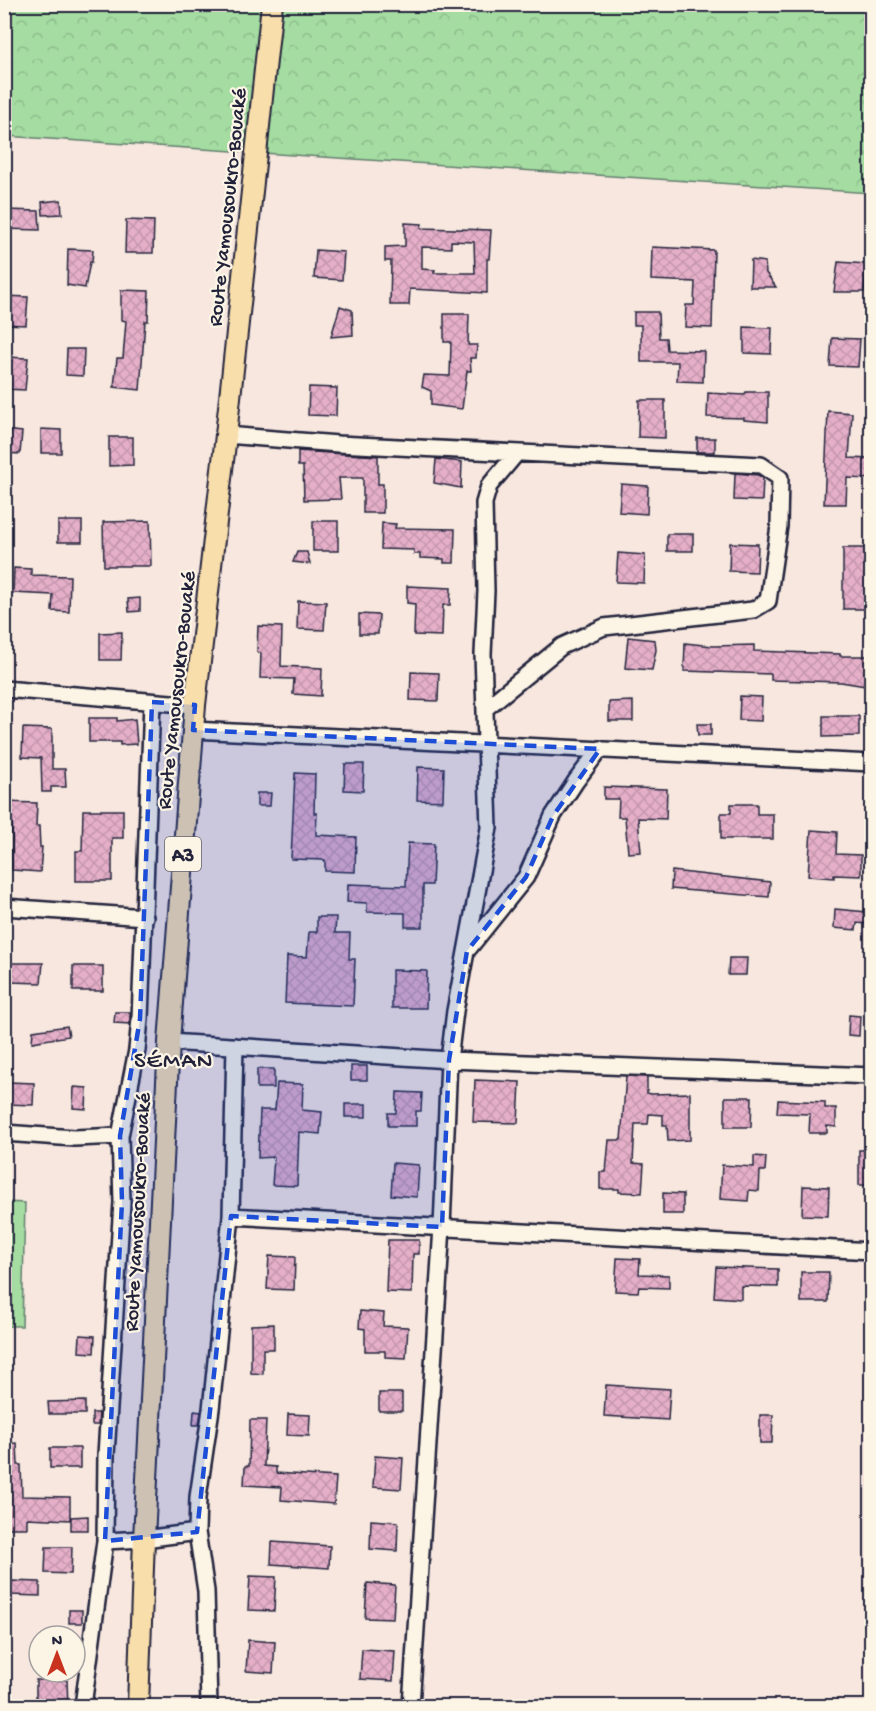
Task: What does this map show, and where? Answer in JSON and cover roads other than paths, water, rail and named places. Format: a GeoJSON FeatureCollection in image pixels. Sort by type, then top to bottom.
{"type":"FeatureCollection","features":[{"type":"Feature","properties":{"kind":"main road","name":"Route Yamousoukro-Bouaké"},"geometry":{"type":"LineString","coordinates":[[138,1707],[168,1042],[195,705],[272,4]]}},
{"type":"Feature","properties":{"kind":"street"},"geometry":{"type":"LineString","coordinates":[[226,435],[516,454],[761,465],[780,478],[779,526],[768,601],[753,610],[604,627],[562,646],[486,708]]}},
{"type":"Feature","properties":{"kind":"street"},"geometry":{"type":"LineString","coordinates":[[411,1707],[442,1227],[449,1060],[455,1011],[489,828],[483,654],[486,591],[484,503],[489,486],[516,454]]}},
{"type":"Feature","properties":{"kind":"street"},"geometry":{"type":"LineString","coordinates":[[4,689],[195,705]]}},
{"type":"Feature","properties":{"kind":"street"},"geometry":{"type":"LineString","coordinates":[[83,1707],[105,1541],[106,1455],[122,1203],[120,1136],[137,1050],[145,917],[152,702]]}},
{"type":"Feature","properties":{"kind":"street"},"geometry":{"type":"LineString","coordinates":[[193,730],[872,763]]}},
{"type":"Feature","properties":{"kind":"street"},"geometry":{"type":"LineString","coordinates":[[467,951],[526,877],[553,816],[600,749]]}},
{"type":"Feature","properties":{"kind":"street"},"geometry":{"type":"LineString","coordinates":[[4,907],[145,917]]}},
{"type":"Feature","properties":{"kind":"street"},"geometry":{"type":"LineString","coordinates":[[168,1042],[449,1060],[872,1076]]}},
{"type":"Feature","properties":{"kind":"street"},"geometry":{"type":"LineString","coordinates":[[209,1707],[206,1592],[196,1532],[198,1497],[211,1409],[231,1216],[235,1046]]}},
{"type":"Feature","properties":{"kind":"street"},"geometry":{"type":"LineString","coordinates":[[4,1133],[74,1138],[120,1136]]}},
{"type":"Feature","properties":{"kind":"street"},"geometry":{"type":"LineString","coordinates":[[231,1216],[872,1251]]}},
{"type":"Feature","properties":{"kind":"street"},"geometry":{"type":"LineString","coordinates":[[105,1541],[144,1539],[196,1532]]}},
{"type":"Feature","properties":{"kind":"district","name":"SÉMAN"},"geometry":{"type":"Point","coordinates":[174,1059]}}]}
